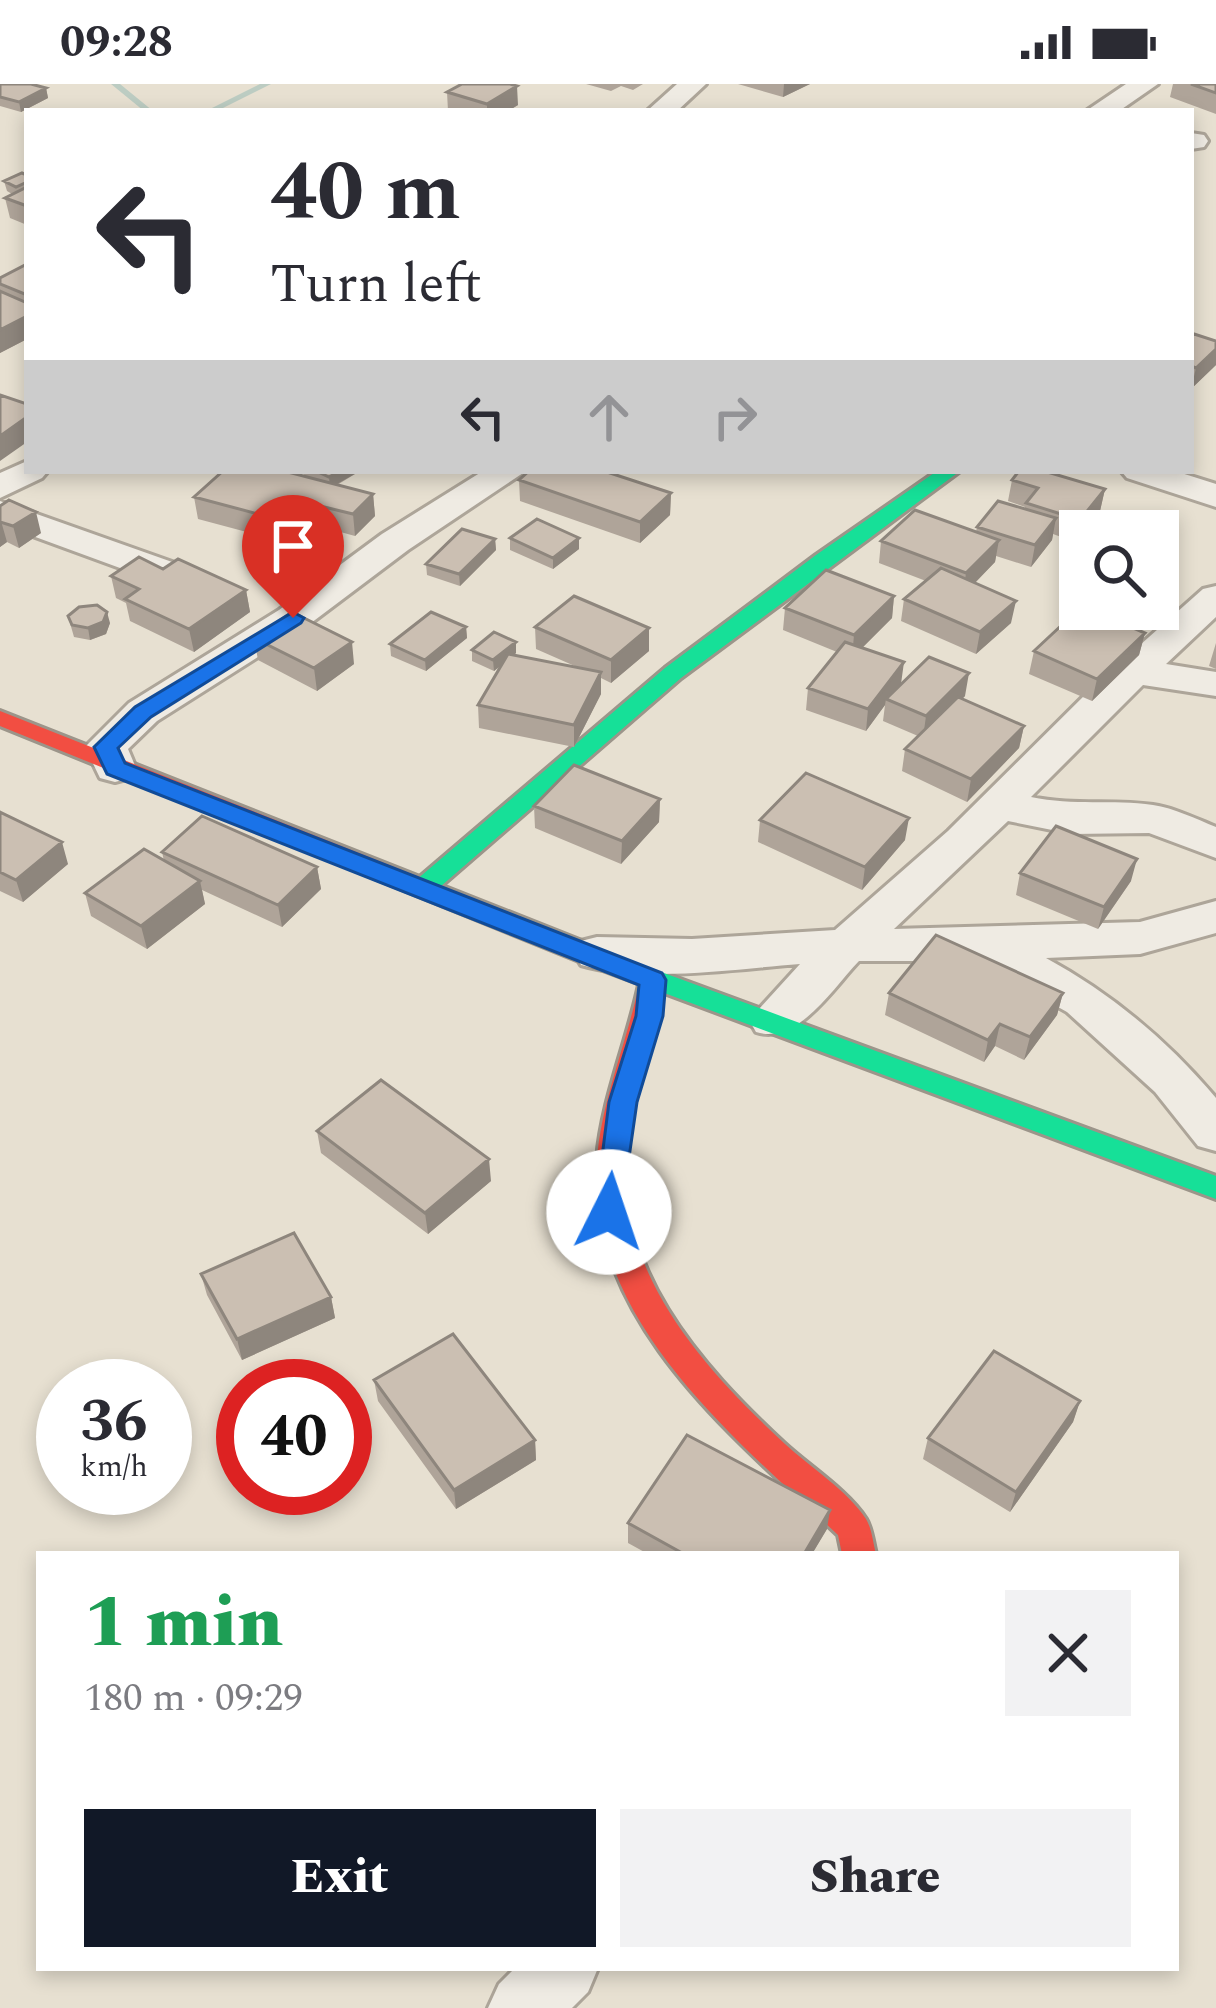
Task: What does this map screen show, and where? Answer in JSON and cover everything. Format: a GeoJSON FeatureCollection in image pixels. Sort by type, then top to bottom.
{"type":"FeatureCollection","features":[{"type":"Feature","properties":{"kind":"street"},"geometry":{"type":"LineString","coordinates":[[665,108],[693,84]]}},
{"type":"Feature","properties":{"kind":"street"},"geometry":{"type":"LineString","coordinates":[[1105,108],[1145,84]]}},
{"type":"Feature","properties":{"kind":"street"},"geometry":{"type":"LineString","coordinates":[[115,768],[106,747],[143,712],[293,618],[395,542],[503,474]]}},
{"type":"Feature","properties":{"kind":"street"},"geometry":{"type":"LineString","coordinates":[[424,887],[674,674],[823,559],[946,474]]}},
{"type":"Feature","properties":{"kind":"street"},"geometry":{"type":"LineString","coordinates":[[1148,474],[1216,496]]}},
{"type":"Feature","properties":{"kind":"street"},"geometry":{"type":"LineString","coordinates":[[0,512],[293,618]]}},
{"type":"Feature","properties":{"kind":"street"},"geometry":{"type":"LineString","coordinates":[[773,1020],[1216,597]]}},
{"type":"Feature","properties":{"kind":"street"},"geometry":{"type":"LineString","coordinates":[[1134,671],[1216,684]]}},
{"type":"Feature","properties":{"kind":"street"},"geometry":{"type":"LineString","coordinates":[[0,718],[653,980],[1212,1175]]}},
{"type":"Feature","properties":{"kind":"street"},"geometry":{"type":"LineString","coordinates":[[998,805],[1072,820],[1153,819],[1216,843]]}},
{"type":"Feature","properties":{"kind":"street"},"geometry":{"type":"LineString","coordinates":[[586,953],[692,955],[847,945],[1140,938],[1216,917]]}},
{"type":"Feature","properties":{"kind":"street"},"geometry":{"type":"LineString","coordinates":[[984,945],[1084,1000],[1172,1079],[1216,1132]]}},
{"type":"Feature","properties":{"kind":"street"},"geometry":{"type":"LineString","coordinates":[[653,980],[649,1016],[623,1102],[609,1212],[640,1298],[712,1388],[853,1527],[858,1551]]}},
{"type":"Feature","properties":{"kind":"street"},"geometry":{"type":"LineString","coordinates":[[523,2008],[561,1971]]}},
{"type":"Feature","properties":{"kind":"building"},"geometry":{"type":"Polygon","coordinates":[[[0,84],[46,88],[19,102],[0,97],[0,84]]]}},
{"type":"Feature","properties":{"kind":"building"},"geometry":{"type":"Polygon","coordinates":[[[462,84],[517,86],[487,104],[447,92],[462,84]]]}},
{"type":"Feature","properties":{"kind":"building"},"geometry":{"type":"Polygon","coordinates":[[[1191,84],[1216,84],[1216,93],[1191,84]]]}},
{"type":"Feature","properties":{"kind":"building"},"geometry":{"type":"Polygon","coordinates":[[[24,174],[24,183],[16,187],[4,181],[24,174]]]}},
{"type":"Feature","properties":{"kind":"building"},"geometry":{"type":"Polygon","coordinates":[[[24,188],[24,205],[5,198],[24,188]]]}},
{"type":"Feature","properties":{"kind":"building"},"geometry":{"type":"Polygon","coordinates":[[[24,266],[24,294],[0,284],[0,278],[24,266]]]}},
{"type":"Feature","properties":{"kind":"building"},"geometry":{"type":"Polygon","coordinates":[[[0,291],[24,302],[24,318],[0,330],[0,291]]]}},
{"type":"Feature","properties":{"kind":"building"},"geometry":{"type":"Polygon","coordinates":[[[1194,334],[1216,341],[1216,349],[1196,368],[1194,334]]]}},
{"type":"Feature","properties":{"kind":"building"},"geometry":{"type":"Polygon","coordinates":[[[0,395],[24,403],[24,419],[0,436],[0,395]]]}},
{"type":"Feature","properties":{"kind":"building"},"geometry":{"type":"Polygon","coordinates":[[[220,474],[296,474],[373,494],[353,514],[312,504],[292,523],[194,497],[220,474]]]}},
{"type":"Feature","properties":{"kind":"building"},"geometry":{"type":"Polygon","coordinates":[[[526,474],[613,474],[671,493],[640,522],[519,480],[526,474]]]}},
{"type":"Feature","properties":{"kind":"building"},"geometry":{"type":"Polygon","coordinates":[[[1017,474],[1054,474],[1105,489],[1088,510],[1059,513],[1026,503],[1038,488],[1012,480],[1017,474]]]}},
{"type":"Feature","properties":{"kind":"building"},"geometry":{"type":"Polygon","coordinates":[[[9,500],[36,512],[13,526],[0,522],[0,506],[9,500]]]}},
{"type":"Feature","properties":{"kind":"building"},"geometry":{"type":"Polygon","coordinates":[[[998,501],[1056,518],[1035,545],[977,527],[998,501]]]}},
{"type":"Feature","properties":{"kind":"building"},"geometry":{"type":"Polygon","coordinates":[[[915,510],[999,540],[966,573],[881,541],[915,510]]]}},
{"type":"Feature","properties":{"kind":"building"},"geometry":{"type":"Polygon","coordinates":[[[537,519],[579,538],[553,558],[510,538],[537,519]]]}},
{"type":"Feature","properties":{"kind":"building"},"geometry":{"type":"Polygon","coordinates":[[[462,529],[495,539],[459,574],[426,564],[462,529]]]}},
{"type":"Feature","properties":{"kind":"building"},"geometry":{"type":"Polygon","coordinates":[[[139,557],[163,569],[178,559],[246,590],[189,629],[125,599],[139,589],[111,576],[139,557]]]}},
{"type":"Feature","properties":{"kind":"building"},"geometry":{"type":"Polygon","coordinates":[[[941,568],[1016,601],[980,632],[904,599],[941,568]]]}},
{"type":"Feature","properties":{"kind":"building"},"geometry":{"type":"Polygon","coordinates":[[[826,570],[894,596],[854,635],[785,608],[826,570]]]}},
{"type":"Feature","properties":{"kind":"building"},"geometry":{"type":"Polygon","coordinates":[[[574,596],[649,628],[611,660],[535,627],[574,596]]]}},
{"type":"Feature","properties":{"kind":"building"},"geometry":{"type":"Polygon","coordinates":[[[97,605],[107,612],[103,622],[88,628],[72,625],[68,616],[79,607],[97,605]]]}},
{"type":"Feature","properties":{"kind":"building"},"geometry":{"type":"Polygon","coordinates":[[[292,612],[352,642],[314,668],[254,638],[292,612]]]}},
{"type":"Feature","properties":{"kind":"building"},"geometry":{"type":"Polygon","coordinates":[[[431,612],[466,627],[425,660],[390,644],[431,612]]]}},
{"type":"Feature","properties":{"kind":"building"},"geometry":{"type":"Polygon","coordinates":[[[1059,628],[1145,633],[1097,679],[1034,651],[1059,628]]]}},
{"type":"Feature","properties":{"kind":"building"},"geometry":{"type":"Polygon","coordinates":[[[494,632],[516,642],[493,660],[472,650],[494,632]]]}},
{"type":"Feature","properties":{"kind":"building"},"geometry":{"type":"Polygon","coordinates":[[[845,642],[904,662],[868,709],[808,688],[845,642]]]}},
{"type":"Feature","properties":{"kind":"building"},"geometry":{"type":"Polygon","coordinates":[[[508,654],[601,672],[574,725],[478,705],[508,654]]]}},
{"type":"Feature","properties":{"kind":"building"},"geometry":{"type":"Polygon","coordinates":[[[929,657],[969,673],[926,716],[886,699],[929,657]]]}},
{"type":"Feature","properties":{"kind":"building"},"geometry":{"type":"Polygon","coordinates":[[[958,697],[1024,726],[971,779],[905,749],[958,697]]]}},
{"type":"Feature","properties":{"kind":"building"},"geometry":{"type":"Polygon","coordinates":[[[574,765],[660,799],[622,841],[534,806],[574,765]]]}},
{"type":"Feature","properties":{"kind":"building"},"geometry":{"type":"Polygon","coordinates":[[[806,773],[909,818],[865,867],[760,820],[806,773]]]}},
{"type":"Feature","properties":{"kind":"building"},"geometry":{"type":"Polygon","coordinates":[[[0,812],[62,842],[16,880],[0,872],[0,812]]]}},
{"type":"Feature","properties":{"kind":"building"},"geometry":{"type":"Polygon","coordinates":[[[202,816],[317,867],[278,905],[162,852],[202,816]]]}},
{"type":"Feature","properties":{"kind":"building"},"geometry":{"type":"Polygon","coordinates":[[[1056,826],[1137,859],[1104,907],[1020,873],[1056,826]]]}},
{"type":"Feature","properties":{"kind":"building"},"geometry":{"type":"Polygon","coordinates":[[[144,849],[200,881],[141,926],[85,893],[144,849]]]}},
{"type":"Feature","properties":{"kind":"building"},"geometry":{"type":"Polygon","coordinates":[[[936,935],[1063,993],[1030,1037],[1000,1024],[988,1040],[889,993],[936,935]]]}},
{"type":"Feature","properties":{"kind":"building"},"geometry":{"type":"Polygon","coordinates":[[[381,1080],[489,1159],[425,1213],[317,1131],[381,1080]]]}},
{"type":"Feature","properties":{"kind":"building"},"geometry":{"type":"Polygon","coordinates":[[[294,1233],[331,1297],[237,1339],[201,1274],[294,1233]]]}},
{"type":"Feature","properties":{"kind":"building"},"geometry":{"type":"Polygon","coordinates":[[[453,1334],[535,1440],[454,1490],[374,1380],[453,1334]]]}},
{"type":"Feature","properties":{"kind":"building"},"geometry":{"type":"Polygon","coordinates":[[[994,1351],[1080,1401],[1016,1492],[928,1438],[994,1351]]]}},
{"type":"Feature","properties":{"kind":"building"},"geometry":{"type":"Polygon","coordinates":[[[687,1435],[830,1510],[806,1551],[679,1551],[628,1523],[687,1435]]]}},
{"type":"Feature","properties":{"kind":"waterway"},"geometry":{"type":"LineString","coordinates":[[115,84],[145,108]]}},
{"type":"Feature","properties":{"kind":"waterway"},"geometry":{"type":"LineString","coordinates":[[216,108],[267,84]]}},
{"type":"Feature","properties":{"kind":"traffic: fast"},"geometry":{"type":"LineString","coordinates":[[424,887],[673,673],[823,559],[946,474]]}},
{"type":"Feature","properties":{"kind":"traffic: fast"},"geometry":{"type":"LineString","coordinates":[[593,956],[1216,1188]]}},
{"type":"Feature","properties":{"kind":"traffic: jam"},"geometry":{"type":"LineString","coordinates":[[0,718],[593,956]]}},
{"type":"Feature","properties":{"kind":"traffic: jam"},"geometry":{"type":"LineString","coordinates":[[653,980],[617,1120],[611,1167],[616,1222],[632,1274],[692,1369],[853,1527],[858,1551]]}},
{"type":"Feature","properties":{"kind":"route"},"geometry":{"type":"LineString","coordinates":[[293,618],[143,712],[106,747],[115,768],[653,980],[649,1016],[623,1102],[609,1212]]}}]}
